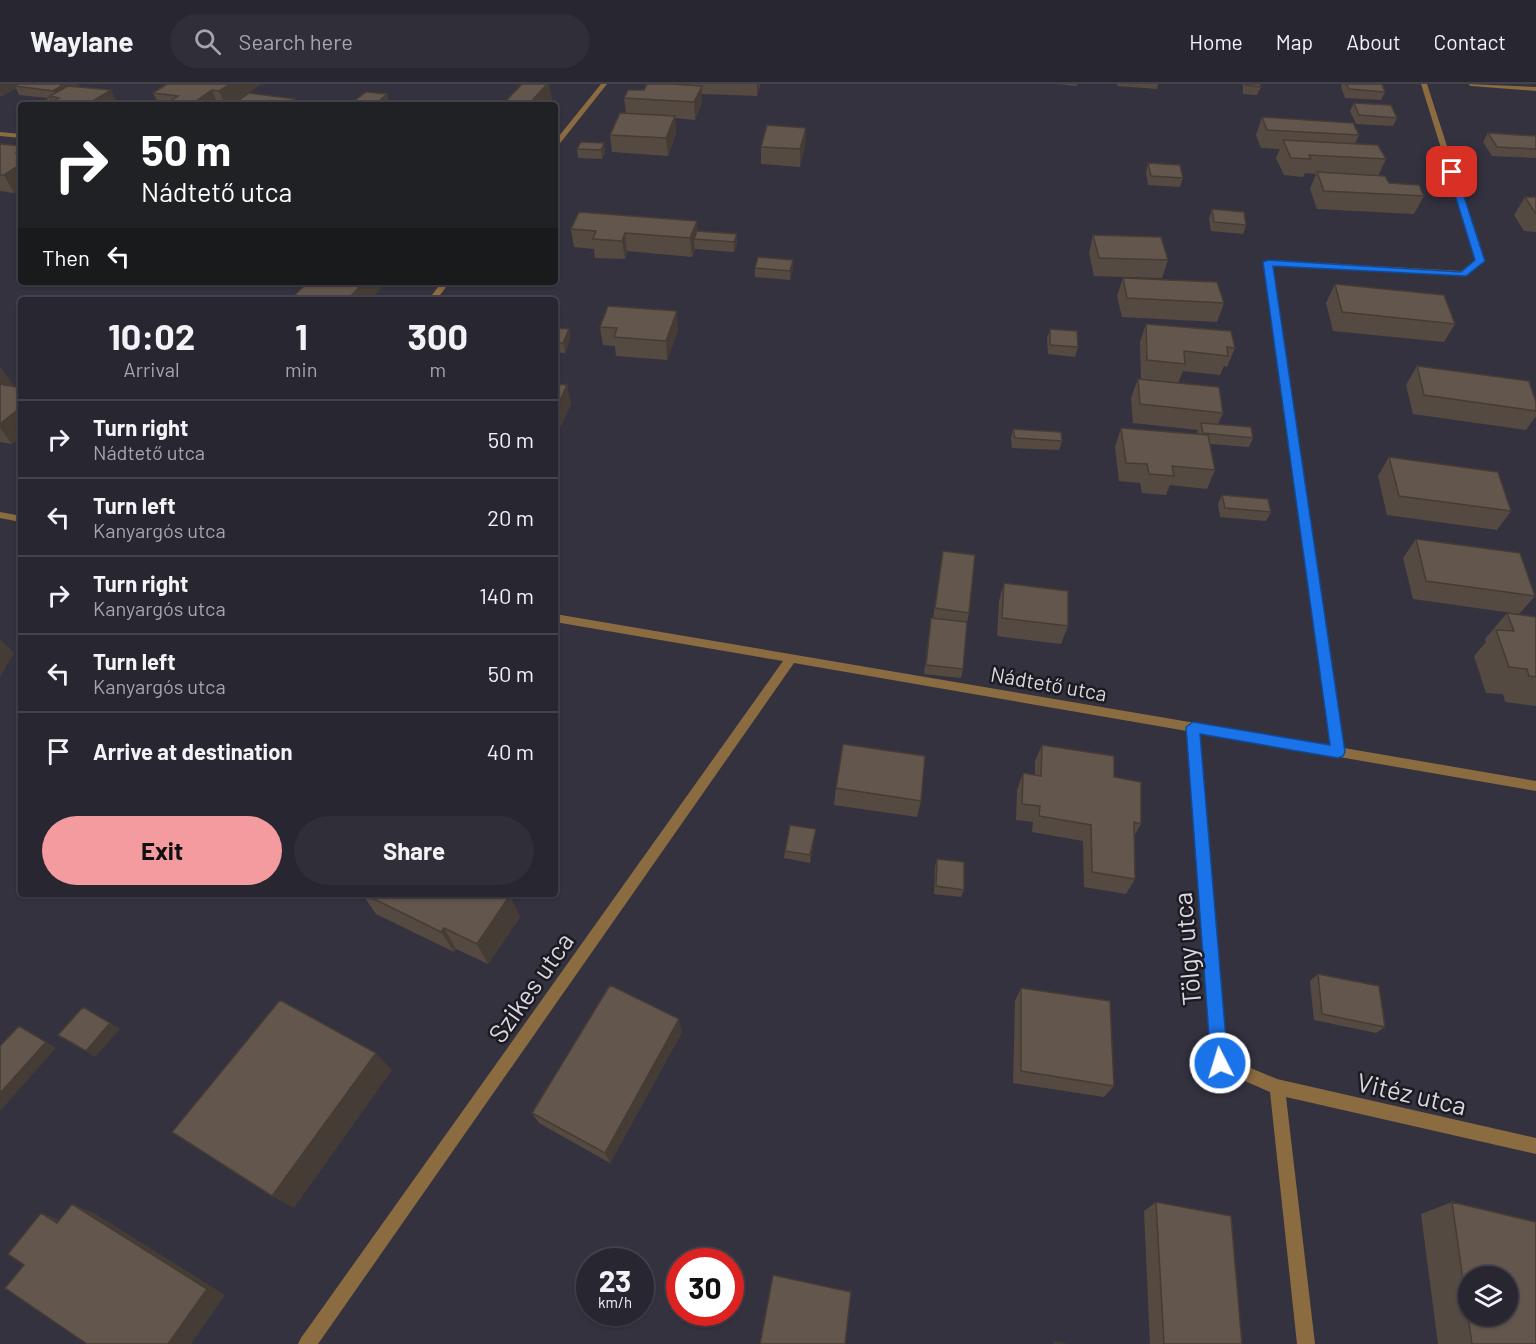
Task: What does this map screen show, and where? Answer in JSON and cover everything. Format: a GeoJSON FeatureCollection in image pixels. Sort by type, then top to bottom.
{"type":"FeatureCollection","features":[{"type":"Feature","properties":{"kind":"street"},"geometry":{"type":"LineString","coordinates":[[558,142],[604,84]]}},
{"type":"Feature","properties":{"kind":"street"},"geometry":{"type":"LineString","coordinates":[[1338,752],[1268,262],[1463,274],[1480,261],[1424,84]]}},
{"type":"Feature","properties":{"kind":"street"},"geometry":{"type":"LineString","coordinates":[[1471,84],[1536,89]]}},
{"type":"Feature","properties":{"kind":"street"},"geometry":{"type":"LineString","coordinates":[[0,134],[18,136]]}},
{"type":"Feature","properties":{"kind":"street"},"geometry":{"type":"LineString","coordinates":[[434,297],[444,285]]}},
{"type":"Feature","properties":{"kind":"street"},"geometry":{"type":"LineString","coordinates":[[0,515],[18,518]]}},
{"type":"Feature","properties":{"kind":"street","name":"Nádtető utca"},"geometry":{"type":"LineString","coordinates":[[558,619],[1536,786]]}},
{"type":"Feature","properties":{"kind":"street","name":"Szikes utca"},"geometry":{"type":"LineString","coordinates":[[307,1344],[791,658]]}},
{"type":"Feature","properties":{"kind":"street","name":"Tölgy utca"},"geometry":{"type":"LineString","coordinates":[[1193,727],[1220,1063],[1277,1087]]}},
{"type":"Feature","properties":{"kind":"street"},"geometry":{"type":"LineString","coordinates":[[1277,1087],[1306,1344]]}},
{"type":"Feature","properties":{"kind":"street","name":"Vitéz utca"},"geometry":{"type":"LineString","coordinates":[[1277,1087],[1536,1146]]}},
{"type":"Feature","properties":{"kind":"building"},"geometry":{"type":"Polygon","coordinates":[[[19,84],[64,84],[53,91],[15,86],[19,84]]]}},
{"type":"Feature","properties":{"kind":"building"},"geometry":{"type":"Polygon","coordinates":[[[167,84],[230,84],[219,91],[212,90],[194,102],[169,102],[178,96],[153,93],[167,84]]]}},
{"type":"Feature","properties":{"kind":"building"},"geometry":{"type":"Polygon","coordinates":[[[522,84],[547,84],[531,102],[505,102],[522,84]]]}},
{"type":"Feature","properties":{"kind":"building"},"geometry":{"type":"Polygon","coordinates":[[[647,84],[702,86],[694,102],[624,98],[628,90],[644,90],[647,84]]]}},
{"type":"Feature","properties":{"kind":"building"},"geometry":{"type":"Polygon","coordinates":[[[1260,84],[1261,87],[1245,85],[1260,84]]]}},
{"type":"Feature","properties":{"kind":"building"},"geometry":{"type":"Polygon","coordinates":[[[1346,84],[1382,84],[1385,92],[1349,89],[1346,84]]]}},
{"type":"Feature","properties":{"kind":"building"},"geometry":{"type":"Polygon","coordinates":[[[68,86],[111,90],[91,102],[51,102],[59,98],[50,96],[68,86]]]}},
{"type":"Feature","properties":{"kind":"building"},"geometry":{"type":"Polygon","coordinates":[[[366,92],[387,94],[378,102],[353,102],[366,92]]]}},
{"type":"Feature","properties":{"kind":"building"},"geometry":{"type":"Polygon","coordinates":[[[249,93],[295,99],[291,102],[236,102],[249,93]]]}},
{"type":"Feature","properties":{"kind":"building"},"geometry":{"type":"Polygon","coordinates":[[[50,97],[52,101],[50,102],[42,102],[50,97]]]}},
{"type":"Feature","properties":{"kind":"building"},"geometry":{"type":"Polygon","coordinates":[[[1354,103],[1391,105],[1397,118],[1359,115],[1354,103]]]}},
{"type":"Feature","properties":{"kind":"building"},"geometry":{"type":"Polygon","coordinates":[[[620,113],[675,116],[666,138],[610,135],[620,113]]]}},
{"type":"Feature","properties":{"kind":"building"},"geometry":{"type":"Polygon","coordinates":[[[1262,117],[1353,123],[1359,135],[1267,130],[1262,117]]]}},
{"type":"Feature","properties":{"kind":"building"},"geometry":{"type":"Polygon","coordinates":[[[767,125],[806,128],[800,149],[761,147],[767,125]]]}},
{"type":"Feature","properties":{"kind":"building"},"geometry":{"type":"Polygon","coordinates":[[[1488,133],[1536,136],[1536,149],[1497,147],[1488,133]]]}},
{"type":"Feature","properties":{"kind":"building"},"geometry":{"type":"Polygon","coordinates":[[[1283,140],[1378,145],[1386,159],[1309,155],[1311,159],[1291,158],[1283,140]]]}},
{"type":"Feature","properties":{"kind":"building"},"geometry":{"type":"Polygon","coordinates":[[[581,142],[604,143],[601,150],[577,149],[581,142]]]}},
{"type":"Feature","properties":{"kind":"building"},"geometry":{"type":"Polygon","coordinates":[[[0,144],[18,146],[16,153],[18,153],[18,166],[0,175],[0,144]]]}},
{"type":"Feature","properties":{"kind":"building"},"geometry":{"type":"Polygon","coordinates":[[[1148,163],[1180,165],[1183,178],[1151,176],[1148,163]]]}},
{"type":"Feature","properties":{"kind":"building"},"geometry":{"type":"Polygon","coordinates":[[[1317,172],[1385,176],[1389,183],[1419,185],[1424,196],[1324,191],[1317,172]]]}},
{"type":"Feature","properties":{"kind":"building"},"geometry":{"type":"Polygon","coordinates":[[[1525,197],[1536,197],[1536,213],[1535,213],[1525,197]]]}},
{"type":"Feature","properties":{"kind":"building"},"geometry":{"type":"Polygon","coordinates":[[[1212,209],[1244,212],[1246,225],[1214,222],[1212,209]]]}},
{"type":"Feature","properties":{"kind":"building"},"geometry":{"type":"Polygon","coordinates":[[[579,212],[697,221],[690,238],[625,233],[622,241],[593,239],[596,231],[571,229],[579,212]]]}},
{"type":"Feature","properties":{"kind":"building"},"geometry":{"type":"Polygon","coordinates":[[[697,231],[737,234],[734,242],[694,239],[697,231]]]}},
{"type":"Feature","properties":{"kind":"building"},"geometry":{"type":"Polygon","coordinates":[[[1093,235],[1161,237],[1168,260],[1099,258],[1093,235]]]}},
{"type":"Feature","properties":{"kind":"building"},"geometry":{"type":"Polygon","coordinates":[[[758,257],[793,260],[790,271],[755,268],[758,257]]]}},
{"type":"Feature","properties":{"kind":"building"},"geometry":{"type":"Polygon","coordinates":[[[1123,278],[1217,282],[1224,303],[1127,298],[1123,278]]]}},
{"type":"Feature","properties":{"kind":"building"},"geometry":{"type":"Polygon","coordinates":[[[1335,284],[1444,295],[1455,324],[1342,312],[1335,284]]]}},
{"type":"Feature","properties":{"kind":"building"},"geometry":{"type":"Polygon","coordinates":[[[305,285],[361,285],[350,297],[293,297],[305,285]]]}},
{"type":"Feature","properties":{"kind":"building"},"geometry":{"type":"Polygon","coordinates":[[[608,306],[677,311],[666,341],[614,337],[617,328],[600,327],[608,306]]]}},
{"type":"Feature","properties":{"kind":"building"},"geometry":{"type":"Polygon","coordinates":[[[1146,324],[1231,331],[1235,348],[1227,347],[1228,356],[1184,351],[1185,364],[1147,360],[1146,324]]]}},
{"type":"Feature","properties":{"kind":"building"},"geometry":{"type":"Polygon","coordinates":[[[558,328],[569,329],[563,343],[558,343],[558,328]]]}},
{"type":"Feature","properties":{"kind":"building"},"geometry":{"type":"Polygon","coordinates":[[[1050,329],[1077,331],[1078,347],[1050,345],[1050,329]]]}},
{"type":"Feature","properties":{"kind":"building"},"geometry":{"type":"Polygon","coordinates":[[[1417,366],[1529,381],[1536,402],[1536,411],[1424,395],[1417,366]]]}},
{"type":"Feature","properties":{"kind":"building"},"geometry":{"type":"Polygon","coordinates":[[[1138,379],[1219,387],[1223,413],[1140,404],[1138,379]]]}},
{"type":"Feature","properties":{"kind":"building"},"geometry":{"type":"Polygon","coordinates":[[[0,384],[18,387],[18,409],[0,424],[0,384]]]}},
{"type":"Feature","properties":{"kind":"building"},"geometry":{"type":"Polygon","coordinates":[[[558,384],[567,385],[558,405],[558,384]]]}},
{"type":"Feature","properties":{"kind":"building"},"geometry":{"type":"Polygon","coordinates":[[[1201,423],[1251,427],[1253,438],[1203,433],[1201,423]]]}},
{"type":"Feature","properties":{"kind":"building"},"geometry":{"type":"Polygon","coordinates":[[[1121,428],[1208,435],[1215,470],[1172,466],[1174,476],[1149,474],[1147,464],[1126,463],[1121,428]]]}},
{"type":"Feature","properties":{"kind":"building"},"geometry":{"type":"Polygon","coordinates":[[[1013,429],[1061,432],[1062,441],[1015,438],[1013,429]]]}},
{"type":"Feature","properties":{"kind":"building"},"geometry":{"type":"Polygon","coordinates":[[[1389,457],[1498,472],[1511,511],[1399,496],[1389,457]]]}},
{"type":"Feature","properties":{"kind":"building"},"geometry":{"type":"Polygon","coordinates":[[[1222,495],[1268,499],[1271,512],[1225,508],[1222,495]]]}},
{"type":"Feature","properties":{"kind":"building"},"geometry":{"type":"Polygon","coordinates":[[[1416,539],[1520,553],[1535,596],[1426,581],[1416,539]]]}},
{"type":"Feature","properties":{"kind":"building"},"geometry":{"type":"Polygon","coordinates":[[[943,551],[975,555],[969,613],[935,608],[943,551]]]}},
{"type":"Feature","properties":{"kind":"building"},"geometry":{"type":"Polygon","coordinates":[[[1004,583],[1068,591],[1068,626],[1002,618],[1004,583]]]}},
{"type":"Feature","properties":{"kind":"building"},"geometry":{"type":"Polygon","coordinates":[[[1507,613],[1536,617],[1536,677],[1529,676],[1527,669],[1509,667],[1496,630],[1514,631],[1507,613]]]}},
{"type":"Feature","properties":{"kind":"building"},"geometry":{"type":"Polygon","coordinates":[[[931,618],[967,622],[963,669],[926,665],[931,618]]]}},
{"type":"Feature","properties":{"kind":"building"},"geometry":{"type":"Polygon","coordinates":[[[843,744],[925,756],[921,801],[836,788],[843,744]]]}},
{"type":"Feature","properties":{"kind":"building"},"geometry":{"type":"Polygon","coordinates":[[[1042,745],[1114,756],[1114,777],[1141,782],[1141,824],[1134,822],[1135,879],[1092,872],[1091,825],[1039,816],[1040,806],[1022,804],[1023,773],[1041,776],[1042,745]]]}},
{"type":"Feature","properties":{"kind":"building"},"geometry":{"type":"Polygon","coordinates":[[[790,825],[816,829],[810,855],[785,851],[790,825]]]}},
{"type":"Feature","properties":{"kind":"building"},"geometry":{"type":"Polygon","coordinates":[[[937,859],[964,862],[964,890],[936,886],[937,859]]]}},
{"type":"Feature","properties":{"kind":"building"},"geometry":{"type":"Polygon","coordinates":[[[370,897],[509,897],[477,944],[444,928],[441,932],[370,897]]]}},
{"type":"Feature","properties":{"kind":"building"},"geometry":{"type":"Polygon","coordinates":[[[1318,974],[1379,986],[1385,1027],[1322,1014],[1318,974]]]}},
{"type":"Feature","properties":{"kind":"building"},"geometry":{"type":"Polygon","coordinates":[[[610,985],[679,1019],[605,1153],[532,1113],[610,985]]]}},
{"type":"Feature","properties":{"kind":"building"},"geometry":{"type":"Polygon","coordinates":[[[1021,988],[1110,1001],[1114,1086],[1021,1071],[1021,988]]]}},
{"type":"Feature","properties":{"kind":"building"},"geometry":{"type":"Polygon","coordinates":[[[280,1000],[376,1053],[272,1196],[172,1132],[280,1000]]]}},
{"type":"Feature","properties":{"kind":"building"},"geometry":{"type":"Polygon","coordinates":[[[83,1007],[110,1023],[86,1051],[58,1035],[83,1007]]]}},
{"type":"Feature","properties":{"kind":"building"},"geometry":{"type":"Polygon","coordinates":[[[19,1026],[46,1042],[0,1093],[0,1046],[19,1026]]]}},
{"type":"Feature","properties":{"kind":"building"},"geometry":{"type":"Polygon","coordinates":[[[1156,1202],[1231,1216],[1242,1344],[1164,1344],[1156,1202]]]}},
{"type":"Feature","properties":{"kind":"building"},"geometry":{"type":"Polygon","coordinates":[[[1452,1202],[1536,1222],[1536,1344],[1472,1344],[1469,1326],[1518,1326],[1518,1266],[1461,1266],[1452,1202]]]}},
{"type":"Feature","properties":{"kind":"building"},"geometry":{"type":"Polygon","coordinates":[[[72,1204],[207,1289],[168,1344],[87,1344],[5,1288],[24,1265],[8,1254],[41,1213],[57,1223],[72,1204]]]}},
{"type":"Feature","properties":{"kind":"building"},"geometry":{"type":"Polygon","coordinates":[[[773,1275],[851,1292],[845,1344],[760,1344],[773,1275]]]}},
{"type":"Feature","properties":{"kind":"route"},"geometry":{"type":"LineString","coordinates":[[1220,1063],[1193,727],[1338,752],[1268,262],[1463,274],[1480,261],[1452,172]]}}]}
